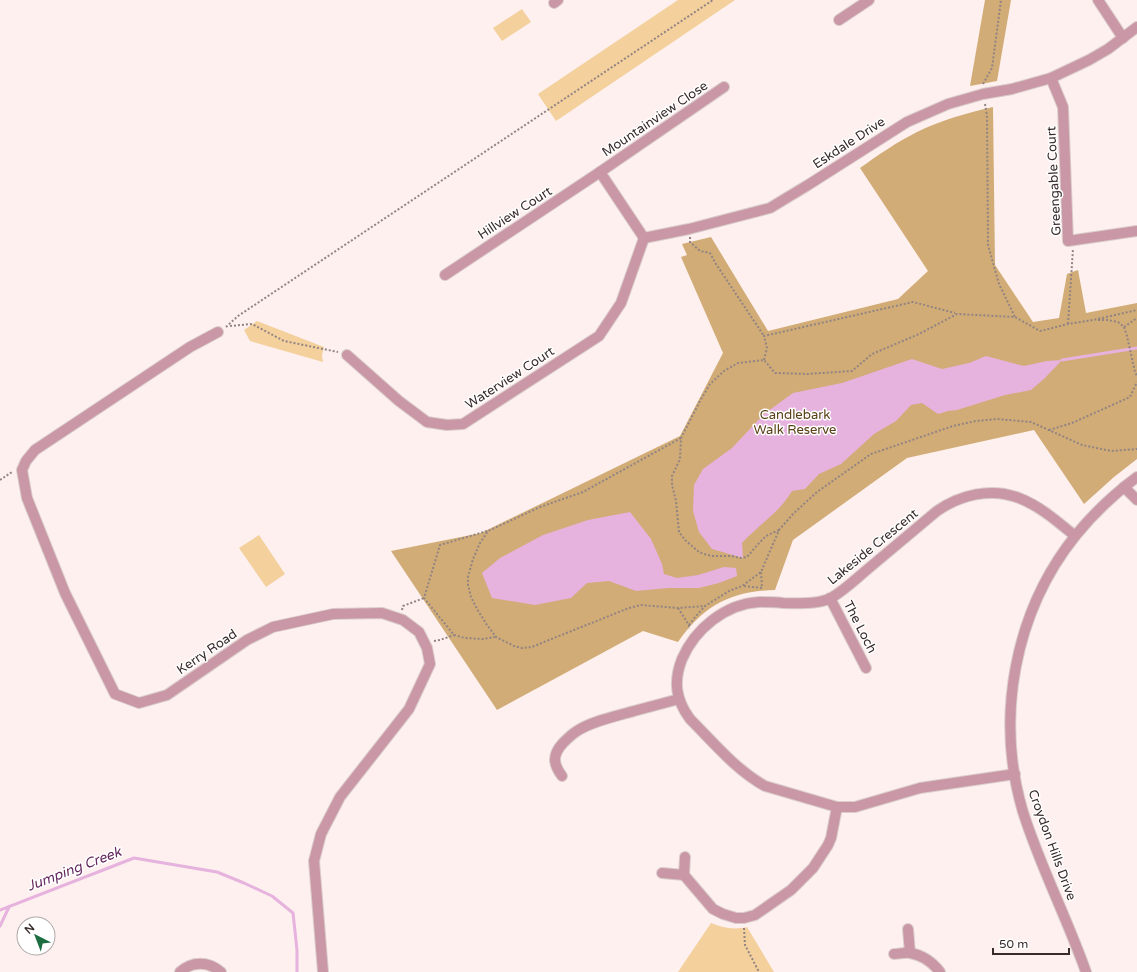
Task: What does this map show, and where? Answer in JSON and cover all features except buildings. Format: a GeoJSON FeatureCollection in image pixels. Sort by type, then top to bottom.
{"type":"FeatureCollection","features":[{"type":"Feature","properties":{"kind":"street"},"geometry":{"type":"LineString","coordinates":[[839,20],[869,0]]}},
{"type":"Feature","properties":{"kind":"street"},"geometry":{"type":"LineString","coordinates":[[1098,0],[1123,38]]}},
{"type":"Feature","properties":{"kind":"street","name":"Eskdale Drive"},"geometry":{"type":"LineString","coordinates":[[644,238],[689,229],[770,208],[907,122],[948,104],[1051,78],[1090,60],[1108,49],[1137,27]]}},
{"type":"Feature","properties":{"kind":"street","name":"Greengable Court"},"geometry":{"type":"LineString","coordinates":[[1051,78],[1063,107],[1068,241],[1137,231]]}},
{"type":"Feature","properties":{"kind":"street","name":"Mountainview Close"},"geometry":{"type":"LineString","coordinates":[[600,172],[724,87]]}},
{"type":"Feature","properties":{"kind":"street"},"geometry":{"type":"LineString","coordinates":[[600,172],[644,238]]}},
{"type":"Feature","properties":{"kind":"street","name":"Hillview Court"},"geometry":{"type":"LineString","coordinates":[[445,275],[600,172]]}},
{"type":"Feature","properties":{"kind":"street","name":"Waterview Court"},"geometry":{"type":"LineString","coordinates":[[347,355],[399,401],[427,422],[447,425],[464,424],[598,336],[621,303],[644,238]]}},
{"type":"Feature","properties":{"kind":"street"},"geometry":{"type":"LineString","coordinates":[[22,470],[26,461],[35,450],[190,346],[218,332]]}},
{"type":"Feature","properties":{"kind":"street","name":"Kerry Road"},"geometry":{"type":"LineString","coordinates":[[22,470],[27,498],[65,593],[115,694],[139,703],[167,694],[247,640],[273,627],[333,614],[382,613],[402,620],[418,632],[424,642],[427,648],[430,664],[409,709],[340,797],[320,834],[314,861],[323,972]]}},
{"type":"Feature","properties":{"kind":"street","name":"Croydon Hills Drive"},"geometry":{"type":"LineString","coordinates":[[1086,972],[1029,829],[1022,805],[1010,742],[1013,684],[1020,645],[1033,608],[1041,590],[1058,560],[1075,536],[1098,510],[1137,477]]}},
{"type":"Feature","properties":{"kind":"street"},"geometry":{"type":"LineString","coordinates":[[1124,487],[1137,500]]}},
{"type":"Feature","properties":{"kind":"street","name":"Lakeside Crescent"},"geometry":{"type":"LineString","coordinates":[[1015,774],[920,788],[855,807],[837,807],[765,786],[740,769],[690,719],[679,699],[677,675],[682,658],[691,643],[703,628],[712,620],[739,606],[758,602],[811,603],[830,598],[853,581],[937,511],[952,502],[968,496],[982,493],[998,493],[1019,498],[1047,515],[1075,536]]}},
{"type":"Feature","properties":{"kind":"street","name":"The Loch"},"geometry":{"type":"LineString","coordinates":[[830,598],[866,668]]}},
{"type":"Feature","properties":{"kind":"street"},"geometry":{"type":"LineString","coordinates":[[562,776],[557,768],[555,759],[556,754],[560,746],[576,731],[610,718],[679,699]]}},
{"type":"Feature","properties":{"kind":"street"},"geometry":{"type":"LineString","coordinates":[[662,873],[684,875],[713,909],[723,914],[736,918],[744,918],[754,915],[791,890],[813,868],[831,838],[837,807]]}},
{"type":"Feature","properties":{"kind":"street"},"geometry":{"type":"LineString","coordinates":[[684,875],[686,857]]}},
{"type":"Feature","properties":{"kind":"street"},"geometry":{"type":"LineString","coordinates":[[908,929],[910,953]]}},
{"type":"Feature","properties":{"kind":"street"},"geometry":{"type":"LineString","coordinates":[[894,954],[910,953],[921,956],[935,966],[940,972]]}},
{"type":"Feature","properties":{"kind":"street"},"geometry":{"type":"LineString","coordinates":[[180,972],[190,965],[202,963],[221,972]]}},
{"type":"Feature","properties":{"kind":"path"},"geometry":{"type":"LineString","coordinates":[[218,332],[228,326],[238,316],[713,0]]}},
{"type":"Feature","properties":{"kind":"path"},"geometry":{"type":"LineString","coordinates":[[1000,0],[992,68],[982,86],[987,116],[988,245],[999,284],[1015,317]]}},
{"type":"Feature","properties":{"kind":"path"},"geometry":{"type":"LineString","coordinates":[[689,229],[690,242],[700,251],[710,253],[764,336],[767,348],[764,360]]}},
{"type":"Feature","properties":{"kind":"path"},"geometry":{"type":"LineString","coordinates":[[1068,324],[1073,240]]}},
{"type":"Feature","properties":{"kind":"path"},"geometry":{"type":"LineString","coordinates":[[764,336],[913,302],[957,314],[1015,317],[1040,331],[1137,310]]}},
{"type":"Feature","properties":{"kind":"path"},"geometry":{"type":"LineString","coordinates":[[764,360],[775,373],[807,374],[852,371],[872,354],[919,334],[957,314]]}},
{"type":"Feature","properties":{"kind":"path"},"geometry":{"type":"LineString","coordinates":[[1124,327],[1137,318]]}},
{"type":"Feature","properties":{"kind":"path"},"geometry":{"type":"LineString","coordinates":[[1093,320],[1118,322],[1124,327],[1128,336],[1137,376]]}},
{"type":"Feature","properties":{"kind":"path"},"geometry":{"type":"LineString","coordinates":[[228,326],[252,324],[284,341],[347,355]]}},
{"type":"Feature","properties":{"kind":"path"},"geometry":{"type":"LineString","coordinates":[[764,360],[738,363],[710,384],[681,438],[680,459],[672,476],[672,484],[676,501],[679,532],[685,540],[699,552],[712,556],[732,556],[740,558],[748,557],[766,536],[780,530]]}},
{"type":"Feature","properties":{"kind":"path"},"geometry":{"type":"LineString","coordinates":[[1048,430],[1072,423],[1130,397],[1137,382]]}},
{"type":"Feature","properties":{"kind":"path"},"geometry":{"type":"LineString","coordinates":[[742,586],[762,588],[761,572],[780,530],[793,514],[831,482],[871,454],[953,426],[976,421],[997,419],[1031,422],[1082,445],[1111,451],[1137,449]]}},
{"type":"Feature","properties":{"kind":"path"},"geometry":{"type":"LineString","coordinates":[[424,598],[440,545],[488,531],[540,507],[583,492],[681,438]]}},
{"type":"Feature","properties":{"kind":"path"},"geometry":{"type":"LineString","coordinates":[[0,480],[12,472],[22,470]]}},
{"type":"Feature","properties":{"kind":"path"},"geometry":{"type":"LineString","coordinates":[[488,531],[480,543],[473,559],[468,577],[468,585],[476,608],[496,637],[514,646],[522,648],[549,640],[629,608],[641,605],[678,608],[705,606]]}},
{"type":"Feature","properties":{"kind":"path"},"geometry":{"type":"LineString","coordinates":[[691,643],[688,640],[689,625],[705,606],[729,591],[742,586],[761,572]]}},
{"type":"Feature","properties":{"kind":"path"},"geometry":{"type":"LineString","coordinates":[[399,619],[403,606],[424,598]]}},
{"type":"Feature","properties":{"kind":"path"},"geometry":{"type":"LineString","coordinates":[[424,598],[454,635]]}},
{"type":"Feature","properties":{"kind":"path"},"geometry":{"type":"LineString","coordinates":[[678,608],[689,625]]}},
{"type":"Feature","properties":{"kind":"path"},"geometry":{"type":"LineString","coordinates":[[424,642],[440,640],[454,635],[465,638],[483,639],[496,637]]}},
{"type":"Feature","properties":{"kind":"path"},"geometry":{"type":"LineString","coordinates":[[744,918],[745,945],[759,972]]}},
{"type":"Feature","properties":{"kind":"shaded area"},"geometry":{"type":"Polygon","coordinates":[[[678,0],[735,0],[556,121],[538,94],[678,0]]]}},
{"type":"Feature","properties":{"kind":"shaded area"},"geometry":{"type":"Polygon","coordinates":[[[522,9],[531,22],[502,41],[493,28],[522,9]]]}},
{"type":"Feature","properties":{"kind":"shaded area"},"geometry":{"type":"Polygon","coordinates":[[[257,321],[324,347],[322,355],[323,362],[250,341],[244,330],[257,321]]]}},
{"type":"Feature","properties":{"kind":"shaded area"},"geometry":{"type":"Polygon","coordinates":[[[986,356],[1024,366],[1047,361],[1062,360],[1031,390],[1005,395],[957,410],[938,414],[922,403],[911,405],[896,421],[874,434],[841,464],[819,474],[805,489],[792,491],[781,506],[742,543],[743,558],[712,549],[699,532],[693,511],[694,485],[703,469],[732,448],[764,414],[793,393],[842,383],[912,359],[942,369],[969,363],[986,356]]]}},
{"type":"Feature","properties":{"kind":"shaded area"},"geometry":{"type":"Polygon","coordinates":[[[630,512],[651,539],[662,564],[664,574],[677,578],[698,575],[724,567],[736,568],[737,576],[719,583],[699,588],[668,588],[636,591],[609,581],[587,583],[571,598],[535,605],[492,598],[482,573],[500,558],[543,535],[588,520],[630,512]]]}},
{"type":"Feature","properties":{"kind":"shaded area"},"geometry":{"type":"Polygon","coordinates":[[[259,535],[285,574],[266,587],[239,548],[259,535]]]}},
{"type":"Feature","properties":{"kind":"shaded area"},"geometry":{"type":"Polygon","coordinates":[[[711,923],[729,928],[747,927],[774,972],[678,972],[711,923]]]}},
{"type":"Feature","properties":{"kind":"green space"},"geometry":{"type":"Polygon","coordinates":[[[985,0],[1011,0],[997,81],[970,86],[985,0]]]}},
{"type":"Feature","properties":{"kind":"green space","name":"Candlebark Walk Reserve"},"geometry":{"type":"Polygon","coordinates":[[[993,107],[995,265],[1033,322],[1059,318],[1067,274],[1078,270],[1086,313],[1137,303],[1137,459],[1084,504],[1034,430],[907,458],[793,540],[775,590],[745,593],[719,603],[698,619],[678,642],[643,631],[497,710],[391,551],[481,533],[680,436],[723,353],[681,257],[687,255],[682,244],[711,237],[768,331],[898,299],[928,271],[860,168],[895,144],[926,128],[954,117],[993,107]]]}},
{"type":"Feature","properties":{"kind":"waterway"},"geometry":{"type":"LineString","coordinates":[[1062,360],[1137,348]]}},
{"type":"Feature","properties":{"kind":"waterway","name":"Jumping Creek"},"geometry":{"type":"LineString","coordinates":[[0,910],[134,858],[217,872],[272,896],[293,913],[297,950],[297,972]]}},
{"type":"Feature","properties":{"kind":"waterway","name":"Jumping Creek"},"geometry":{"type":"LineString","coordinates":[[0,926],[9,907]]}}]}
